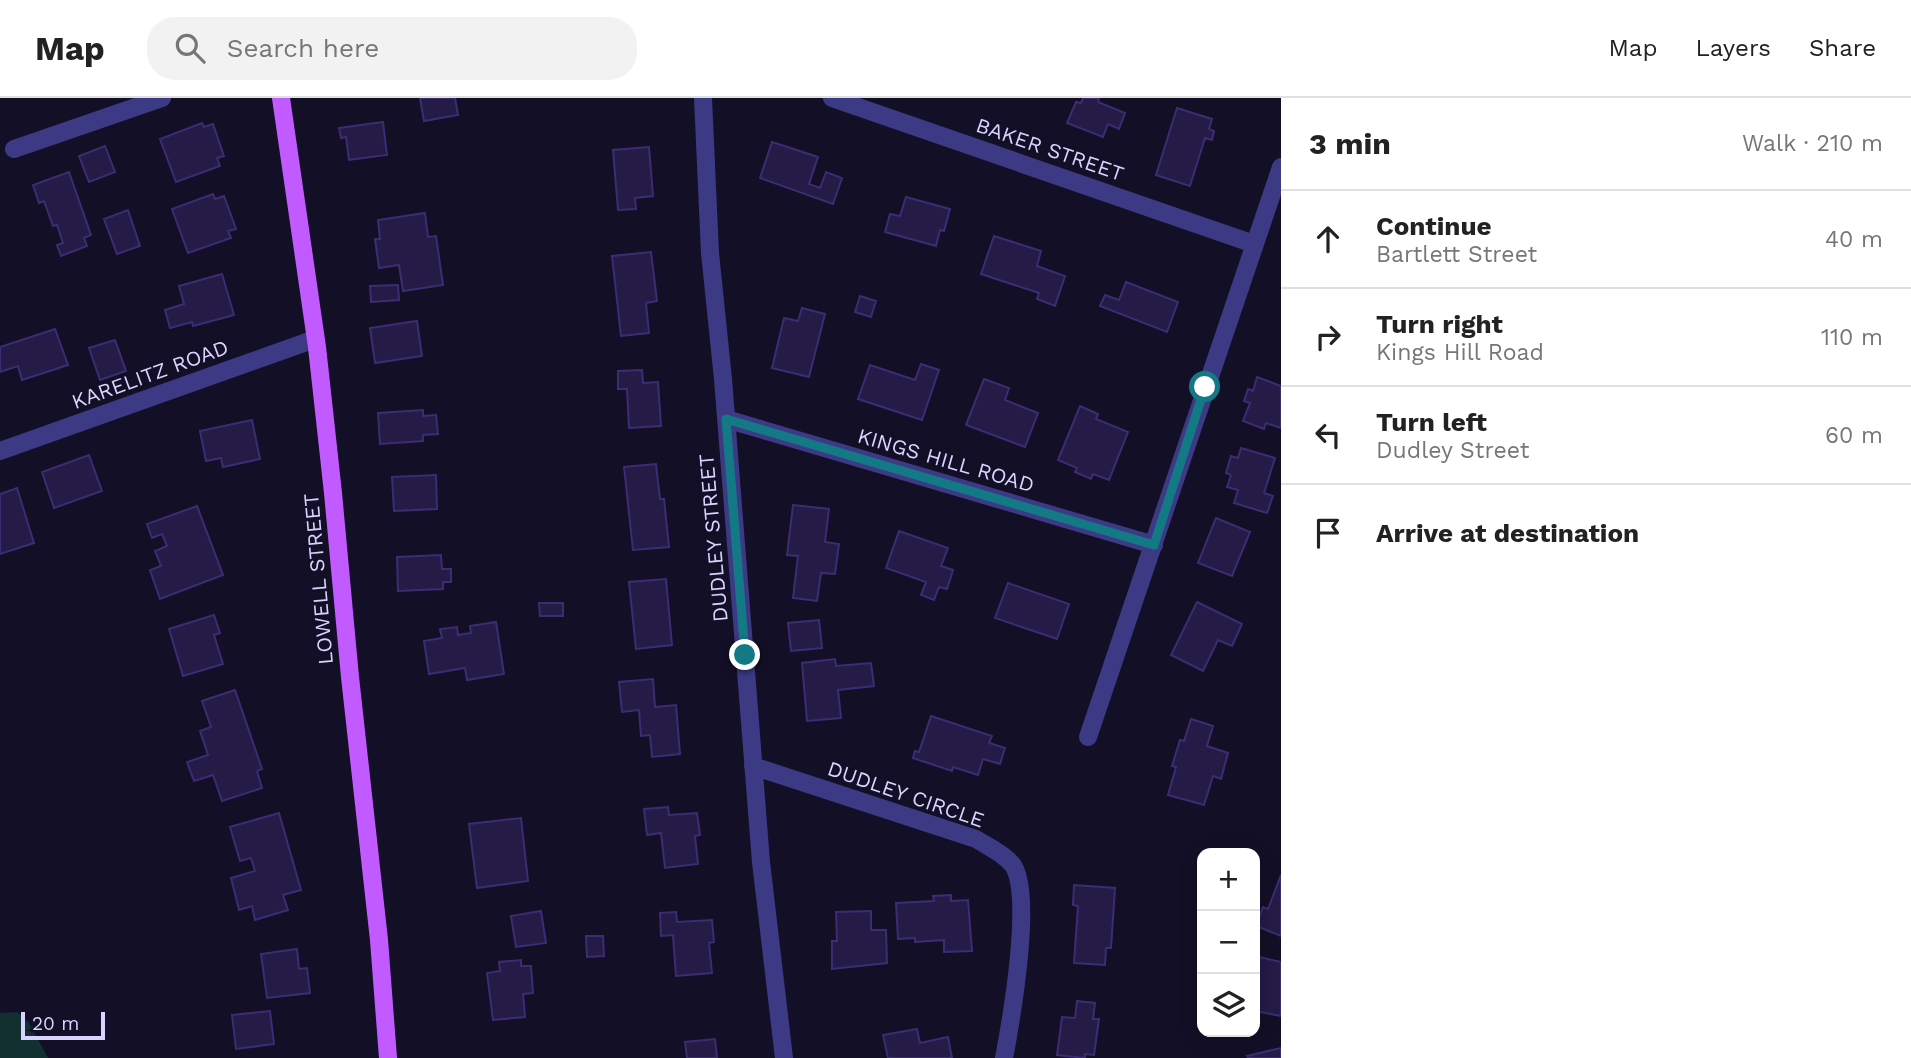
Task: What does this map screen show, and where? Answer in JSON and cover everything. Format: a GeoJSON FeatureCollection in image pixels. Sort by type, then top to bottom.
{"type":"FeatureCollection","features":[{"type":"Feature","properties":{"kind":"main road","name":"LOWELL STREET"},"geometry":{"type":"LineString","coordinates":[[281,98],[315,339],[379,940],[388,1058]]}},
{"type":"Feature","properties":{"kind":"street"},"geometry":{"type":"LineString","coordinates":[[14,149],[162,98]]}},
{"type":"Feature","properties":{"kind":"street","name":"DUDLEY STREET"},"geometry":{"type":"LineString","coordinates":[[703,98],[710,253],[753,766],[784,1058]]}},
{"type":"Feature","properties":{"kind":"street","name":"BAKER STREET"},"geometry":{"type":"LineString","coordinates":[[832,98],[1254,244]]}},
{"type":"Feature","properties":{"kind":"street"},"geometry":{"type":"LineString","coordinates":[[1088,737],[1281,167]]}},
{"type":"Feature","properties":{"kind":"street","name":"KARELITZ ROAD"},"geometry":{"type":"LineString","coordinates":[[0,451],[315,339]]}},
{"type":"Feature","properties":{"kind":"street","name":"KINGS HILL ROAD"},"geometry":{"type":"LineString","coordinates":[[726,419],[1154,545]]}},
{"type":"Feature","properties":{"kind":"street","name":"DUDLEY CIRCLE"},"geometry":{"type":"LineString","coordinates":[[753,766],[976,839],[1012,864],[1020,882],[1020,955],[1004,1058]]}},
{"type":"Feature","properties":{"kind":"green space"},"geometry":{"type":"Polygon","coordinates":[[[17,1012],[29,1023],[48,1058],[0,1058],[0,1013],[17,1012]]]}},
{"type":"Feature","properties":{"kind":"building"},"geometry":{"type":"Polygon","coordinates":[[[420,98],[455,98],[458,115],[424,121],[420,98]]]}},
{"type":"Feature","properties":{"kind":"building"},"geometry":{"type":"Polygon","coordinates":[[[1083,98],[1099,98],[1098,102],[1125,113],[1119,129],[1108,124],[1103,137],[1067,123],[1076,102],[1081,103],[1083,98]]]}},
{"type":"Feature","properties":{"kind":"building"},"geometry":{"type":"Polygon","coordinates":[[[1177,108],[1212,119],[1209,129],[1214,131],[1212,140],[1205,138],[1190,186],[1156,175],[1177,108]]]}},
{"type":"Feature","properties":{"kind":"building"},"geometry":{"type":"Polygon","coordinates":[[[383,122],[387,155],[349,160],[346,137],[341,138],[339,128],[383,122]]]}},
{"type":"Feature","properties":{"kind":"building"},"geometry":{"type":"Polygon","coordinates":[[[202,123],[204,127],[213,124],[224,156],[217,158],[220,166],[176,182],[160,139],[202,123]]]}},
{"type":"Feature","properties":{"kind":"building"},"geometry":{"type":"Polygon","coordinates":[[[772,142],[818,157],[809,184],[820,188],[826,172],[842,178],[833,204],[760,178],[772,142]]]}},
{"type":"Feature","properties":{"kind":"building"},"geometry":{"type":"Polygon","coordinates":[[[105,146],[115,172],[89,182],[79,156],[105,146]]]}},
{"type":"Feature","properties":{"kind":"building"},"geometry":{"type":"Polygon","coordinates":[[[649,147],[653,196],[635,198],[636,209],[618,210],[613,150],[649,147]]]}},
{"type":"Feature","properties":{"kind":"building"},"geometry":{"type":"Polygon","coordinates":[[[69,172],[91,235],[84,238],[87,246],[61,256],[57,245],[63,243],[57,225],[53,226],[44,201],[39,203],[33,185],[69,172]]]}},
{"type":"Feature","properties":{"kind":"building"},"geometry":{"type":"Polygon","coordinates":[[[213,194],[215,199],[224,196],[236,229],[228,231],[231,238],[188,253],[172,209],[213,194]]]}},
{"type":"Feature","properties":{"kind":"building"},"geometry":{"type":"Polygon","coordinates":[[[906,197],[950,209],[944,231],[940,230],[936,246],[885,232],[890,214],[900,216],[906,197]]]}},
{"type":"Feature","properties":{"kind":"building"},"geometry":{"type":"Polygon","coordinates":[[[128,210],[140,246],[117,254],[104,219],[128,210]]]}},
{"type":"Feature","properties":{"kind":"building"},"geometry":{"type":"Polygon","coordinates":[[[425,213],[428,237],[436,236],[443,285],[403,291],[399,265],[379,268],[375,239],[380,239],[378,220],[425,213]]]}},
{"type":"Feature","properties":{"kind":"building"},"geometry":{"type":"Polygon","coordinates":[[[994,236],[1041,251],[1037,266],[1065,276],[1055,306],[1037,299],[1039,293],[981,274],[994,236]]]}},
{"type":"Feature","properties":{"kind":"building"},"geometry":{"type":"Polygon","coordinates":[[[651,252],[657,301],[646,303],[649,333],[621,336],[612,256],[651,252]]]}},
{"type":"Feature","properties":{"kind":"building"},"geometry":{"type":"Polygon","coordinates":[[[222,274],[234,315],[193,326],[192,322],[170,328],[165,310],[184,304],[179,286],[222,274]]]}},
{"type":"Feature","properties":{"kind":"building"},"geometry":{"type":"Polygon","coordinates":[[[1126,282],[1178,302],[1167,332],[1100,306],[1105,295],[1119,300],[1126,282]]]}},
{"type":"Feature","properties":{"kind":"building"},"geometry":{"type":"Polygon","coordinates":[[[398,285],[399,300],[371,302],[370,286],[398,285]]]}},
{"type":"Feature","properties":{"kind":"building"},"geometry":{"type":"Polygon","coordinates":[[[860,296],[876,301],[871,317],[855,312],[860,296]]]}},
{"type":"Feature","properties":{"kind":"building"},"geometry":{"type":"Polygon","coordinates":[[[802,308],[825,314],[809,377],[772,368],[784,318],[798,321],[802,308]]]}},
{"type":"Feature","properties":{"kind":"building"},"geometry":{"type":"Polygon","coordinates":[[[417,321],[422,356],[375,363],[370,328],[417,321]]]}},
{"type":"Feature","properties":{"kind":"building"},"geometry":{"type":"Polygon","coordinates":[[[55,329],[68,365],[22,380],[18,366],[0,372],[0,347],[55,329]]]}},
{"type":"Feature","properties":{"kind":"building"},"geometry":{"type":"Polygon","coordinates":[[[115,340],[126,371],[100,380],[89,348],[115,340]]]}},
{"type":"Feature","properties":{"kind":"building"},"geometry":{"type":"Polygon","coordinates":[[[921,364],[939,370],[922,420],[858,399],[870,365],[915,380],[921,364]]]}},
{"type":"Feature","properties":{"kind":"building"},"geometry":{"type":"Polygon","coordinates":[[[642,370],[643,383],[658,382],[661,426],[629,428],[627,389],[618,389],[618,371],[642,370]]]}},
{"type":"Feature","properties":{"kind":"building"},"geometry":{"type":"Polygon","coordinates":[[[1257,377],[1281,386],[1281,428],[1266,423],[1264,429],[1243,421],[1250,403],[1244,401],[1248,389],[1253,391],[1257,377]]]}},
{"type":"Feature","properties":{"kind":"building"},"geometry":{"type":"Polygon","coordinates":[[[984,379],[1009,388],[1005,400],[1038,413],[1025,447],[966,425],[984,379]]]}},
{"type":"Feature","properties":{"kind":"building"},"geometry":{"type":"Polygon","coordinates":[[[1080,406],[1098,414],[1096,419],[1128,432],[1109,480],[1093,474],[1091,479],[1075,472],[1077,468],[1058,460],[1080,406]]]}},
{"type":"Feature","properties":{"kind":"building"},"geometry":{"type":"Polygon","coordinates":[[[423,410],[423,416],[436,415],[438,434],[423,435],[423,441],[380,444],[378,413],[423,410]]]}},
{"type":"Feature","properties":{"kind":"building"},"geometry":{"type":"Polygon","coordinates":[[[252,420],[260,459],[223,467],[221,458],[206,461],[200,431],[252,420]]]}},
{"type":"Feature","properties":{"kind":"building"},"geometry":{"type":"Polygon","coordinates":[[[1241,448],[1275,458],[1264,493],[1273,496],[1267,513],[1234,503],[1238,490],[1227,487],[1231,475],[1226,473],[1231,456],[1238,458],[1241,448]]]}},
{"type":"Feature","properties":{"kind":"building"},"geometry":{"type":"Polygon","coordinates":[[[89,455],[102,491],[54,508],[42,472],[89,455]]]}},
{"type":"Feature","properties":{"kind":"building"},"geometry":{"type":"Polygon","coordinates":[[[656,464],[660,499],[664,499],[669,547],[633,550],[624,467],[656,464]]]}},
{"type":"Feature","properties":{"kind":"building"},"geometry":{"type":"Polygon","coordinates":[[[436,475],[437,509],[394,511],[392,477],[436,475]]]}},
{"type":"Feature","properties":{"kind":"building"},"geometry":{"type":"Polygon","coordinates":[[[17,488],[34,543],[0,554],[0,494],[17,488]]]}},
{"type":"Feature","properties":{"kind":"building"},"geometry":{"type":"Polygon","coordinates":[[[793,505],[829,509],[825,542],[839,544],[835,574],[821,573],[817,601],[793,598],[798,556],[787,555],[793,505]]]}},
{"type":"Feature","properties":{"kind":"building"},"geometry":{"type":"Polygon","coordinates":[[[197,506],[223,575],[160,599],[150,570],[161,566],[155,551],[167,546],[162,534],[152,538],[147,524],[197,506]]]}},
{"type":"Feature","properties":{"kind":"building"},"geometry":{"type":"Polygon","coordinates":[[[1216,518],[1250,532],[1232,576],[1198,563],[1216,518]]]}},
{"type":"Feature","properties":{"kind":"building"},"geometry":{"type":"Polygon","coordinates":[[[899,531],[948,548],[941,566],[953,570],[947,589],[939,587],[934,600],[921,595],[926,582],[886,568],[899,531]]]}},
{"type":"Feature","properties":{"kind":"building"},"geometry":{"type":"Polygon","coordinates":[[[441,555],[442,569],[451,569],[451,582],[443,582],[443,589],[398,591],[397,557],[441,555]]]}},
{"type":"Feature","properties":{"kind":"building"},"geometry":{"type":"Polygon","coordinates":[[[666,579],[672,645],[636,649],[629,582],[666,579]]]}},
{"type":"Feature","properties":{"kind":"building"},"geometry":{"type":"Polygon","coordinates":[[[1008,583],[1069,604],[1057,639],[995,618],[1008,583]]]}},
{"type":"Feature","properties":{"kind":"building"},"geometry":{"type":"Polygon","coordinates":[[[1197,602],[1242,624],[1232,646],[1218,640],[1203,671],[1171,655],[1197,602]]]}},
{"type":"Feature","properties":{"kind":"building"},"geometry":{"type":"Polygon","coordinates":[[[539,603],[563,603],[563,616],[540,616],[539,603]]]}},
{"type":"Feature","properties":{"kind":"building"},"geometry":{"type":"Polygon","coordinates":[[[214,615],[220,633],[214,635],[223,664],[183,676],[169,629],[214,615]]]}},
{"type":"Feature","properties":{"kind":"building"},"geometry":{"type":"Polygon","coordinates":[[[819,620],[822,648],[791,651],[788,623],[819,620]]]}},
{"type":"Feature","properties":{"kind":"building"},"geometry":{"type":"Polygon","coordinates":[[[496,622],[504,674],[467,680],[465,668],[429,674],[424,641],[442,638],[440,629],[457,627],[458,635],[471,633],[470,626],[496,622]]]}},
{"type":"Feature","properties":{"kind":"building"},"geometry":{"type":"Polygon","coordinates":[[[835,659],[836,666],[871,663],[874,686],[838,690],[841,718],[807,721],[802,663],[835,659]]]}},
{"type":"Feature","properties":{"kind":"building"},"geometry":{"type":"Polygon","coordinates":[[[653,679],[655,707],[676,705],[680,754],[652,757],[650,735],[641,736],[639,710],[622,712],[619,682],[653,679]]]}},
{"type":"Feature","properties":{"kind":"building"},"geometry":{"type":"Polygon","coordinates":[[[235,690],[262,769],[257,771],[262,788],[222,801],[213,775],[194,781],[187,762],[208,755],[200,731],[211,727],[202,701],[235,690]]]}},
{"type":"Feature","properties":{"kind":"building"},"geometry":{"type":"Polygon","coordinates":[[[931,716],[992,736],[989,743],[1005,748],[1000,764],[983,759],[978,775],[953,767],[952,771],[913,758],[915,751],[919,752],[931,716]]]}},
{"type":"Feature","properties":{"kind":"building"},"geometry":{"type":"Polygon","coordinates":[[[1191,719],[1213,726],[1207,746],[1228,753],[1221,779],[1213,776],[1204,805],[1168,795],[1176,767],[1172,766],[1180,740],[1184,741],[1191,719]]]}},
{"type":"Feature","properties":{"kind":"building"},"geometry":{"type":"Polygon","coordinates":[[[668,807],[669,815],[697,813],[700,835],[695,836],[698,864],[665,868],[661,833],[647,835],[644,809],[668,807]]]}},
{"type":"Feature","properties":{"kind":"building"},"geometry":{"type":"Polygon","coordinates":[[[279,813],[301,890],[283,895],[288,910],[255,920],[252,906],[239,910],[231,878],[255,871],[251,858],[240,861],[230,827],[279,813]]]}},
{"type":"Feature","properties":{"kind":"building"},"geometry":{"type":"Polygon","coordinates":[[[521,818],[528,881],[477,888],[469,824],[521,818]]]}},
{"type":"Feature","properties":{"kind":"building"},"geometry":{"type":"Polygon","coordinates":[[[1281,875],[1281,936],[1260,928],[1263,907],[1268,909],[1281,875]]]}},
{"type":"Feature","properties":{"kind":"building"},"geometry":{"type":"Polygon","coordinates":[[[1074,885],[1115,888],[1111,948],[1106,948],[1105,965],[1074,963],[1078,906],[1073,905],[1074,885]]]}},
{"type":"Feature","properties":{"kind":"building"},"geometry":{"type":"Polygon","coordinates":[[[951,895],[951,901],[968,900],[972,951],[944,952],[944,940],[915,942],[915,938],[898,939],[896,903],[934,901],[933,896],[951,895]]]}},
{"type":"Feature","properties":{"kind":"building"},"geometry":{"type":"Polygon","coordinates":[[[541,911],[546,943],[516,947],[511,916],[541,911]]]}},
{"type":"Feature","properties":{"kind":"building"},"geometry":{"type":"Polygon","coordinates":[[[871,911],[871,930],[886,930],[887,963],[832,969],[832,941],[837,941],[836,912],[871,911]]]}},
{"type":"Feature","properties":{"kind":"building"},"geometry":{"type":"Polygon","coordinates":[[[676,912],[677,922],[712,920],[714,942],[709,943],[712,973],[676,976],[673,935],[661,936],[660,913],[676,912]]]}},
{"type":"Feature","properties":{"kind":"building"},"geometry":{"type":"Polygon","coordinates":[[[586,936],[603,936],[604,956],[587,957],[586,936]]]}},
{"type":"Feature","properties":{"kind":"building"},"geometry":{"type":"Polygon","coordinates":[[[297,949],[299,969],[307,968],[310,993],[267,998],[261,954],[297,949]]]}},
{"type":"Feature","properties":{"kind":"building"},"geometry":{"type":"Polygon","coordinates":[[[1260,957],[1281,962],[1281,1016],[1260,1012],[1260,957]]]}},
{"type":"Feature","properties":{"kind":"building"},"geometry":{"type":"Polygon","coordinates":[[[521,960],[521,966],[531,966],[533,993],[523,994],[525,1017],[493,1020],[487,973],[500,971],[499,962],[521,960]]]}},
{"type":"Feature","properties":{"kind":"building"},"geometry":{"type":"Polygon","coordinates":[[[1077,1001],[1095,1003],[1093,1019],[1099,1019],[1094,1055],[1085,1054],[1085,1058],[1057,1055],[1062,1017],[1075,1018],[1077,1001]]]}},
{"type":"Feature","properties":{"kind":"building"},"geometry":{"type":"Polygon","coordinates":[[[270,1011],[274,1044],[236,1049],[232,1015],[270,1011]]]}},
{"type":"Feature","properties":{"kind":"building"},"geometry":{"type":"Polygon","coordinates":[[[917,1029],[920,1043],[948,1037],[952,1058],[888,1058],[883,1035],[917,1029]]]}},
{"type":"Feature","properties":{"kind":"building"},"geometry":{"type":"Polygon","coordinates":[[[715,1039],[717,1058],[687,1058],[685,1042],[715,1039]]]}},
{"type":"Feature","properties":{"kind":"building"},"geometry":{"type":"Polygon","coordinates":[[[1281,1048],[1281,1058],[1247,1056],[1281,1048]]]}},
{"type":"Feature","properties":{"kind":"route"},"geometry":{"type":"LineString","coordinates":[[745,655],[726,419],[1154,545],[1205,387]]}}]}
